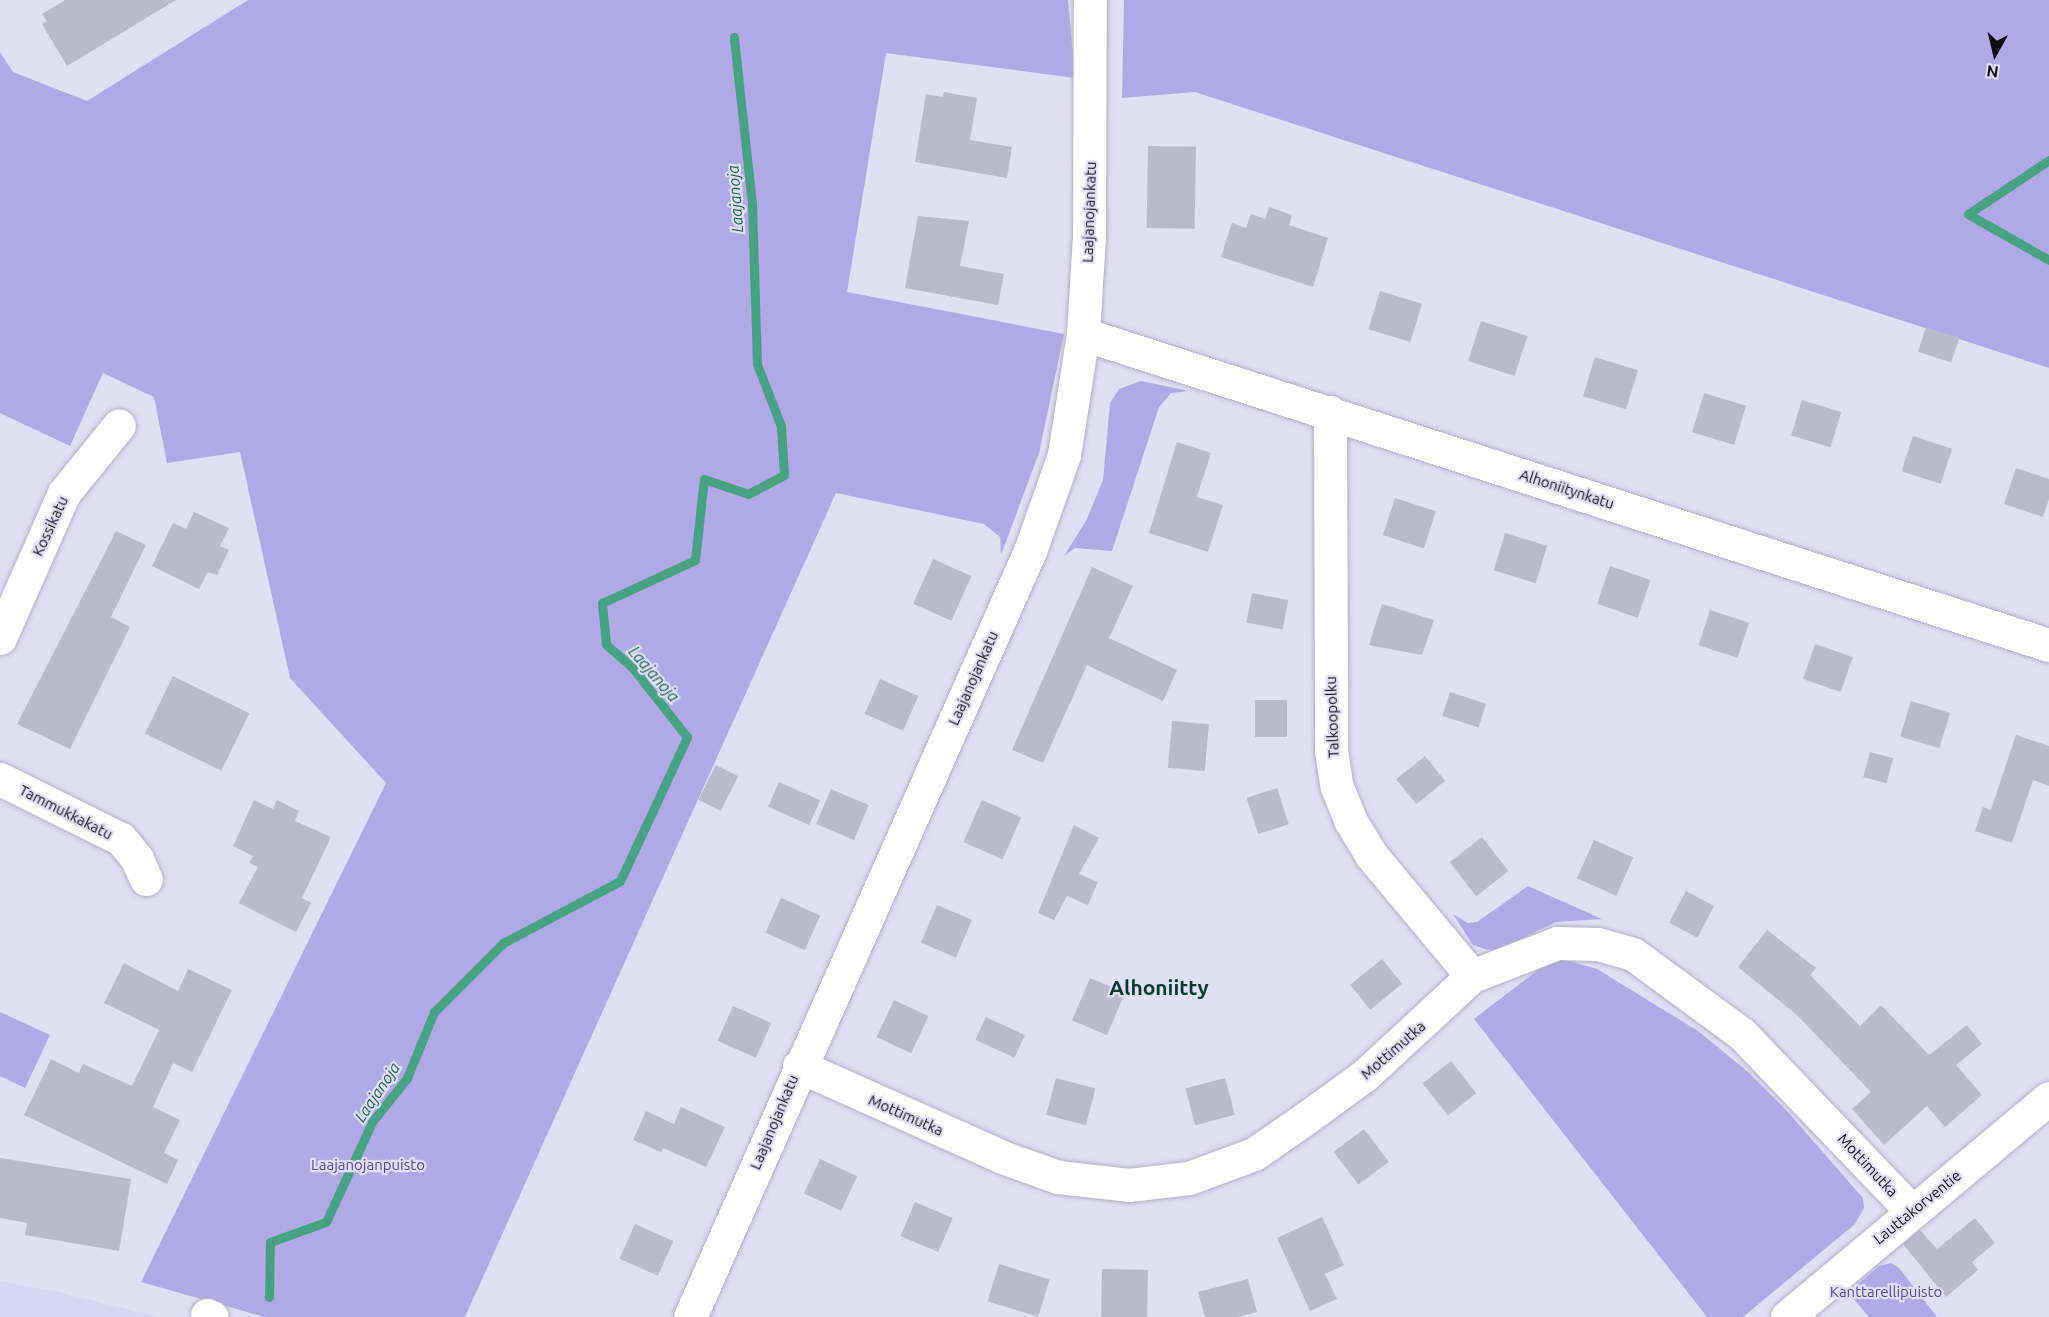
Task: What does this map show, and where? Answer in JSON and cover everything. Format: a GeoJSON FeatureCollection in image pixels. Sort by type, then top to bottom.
{"type":"FeatureCollection","features":[{"type":"Feature","properties":{"kind":"street","name":"Laajanojankatu"},"geometry":{"type":"LineString","coordinates":[[690,1317],[1049,502],[1064,455],[1083,334],[1091,203],[1090,0]]}},
{"type":"Feature","properties":{"kind":"street","name":"Alhoniitynkatu"},"geometry":{"type":"LineString","coordinates":[[1083,334],[2049,645]]}},
{"type":"Feature","properties":{"kind":"street","name":"Talkoopolku"},"geometry":{"type":"LineString","coordinates":[[1330,412],[1331,751],[1337,787],[1350,820],[1372,855],[1472,976]]}},
{"type":"Feature","properties":{"kind":"street","name":"Kossikatu"},"geometry":{"type":"LineString","coordinates":[[0,638],[64,493],[119,425]]}},
{"type":"Feature","properties":{"kind":"street","name":"Tammukkakatu"},"geometry":{"type":"LineString","coordinates":[[0,779],[121,839],[137,859],[147,879]]}},
{"type":"Feature","properties":{"kind":"street","name":"Mottimutka"},"geometry":{"type":"LineString","coordinates":[[799,1066],[1002,1156],[1058,1177],[1129,1185],[1189,1178],[1254,1154],[1323,1106],[1365,1075],[1472,976],[1557,943],[1598,944],[1633,954],[1742,1034],[1912,1211]]}},
{"type":"Feature","properties":{"kind":"street","name":"Lauttakorventie"},"geometry":{"type":"LineString","coordinates":[[1786,1317],[2049,1098]]}},
{"type":"Feature","properties":{"kind":"shaded area"},"geometry":{"type":"Polygon","coordinates":[[[0,1281],[58,1292],[158,1317],[0,1317],[0,1281]]]}},
{"type":"Feature","properties":{"kind":"green space","name":"Laajanojanpuisto"},"geometry":{"type":"Polygon","coordinates":[[[248,0],[1068,0],[1075,78],[886,53],[847,292],[1064,334],[1039,453],[1001,555],[1000,537],[984,524],[836,493],[465,1317],[265,1317],[141,1282],[386,783],[290,678],[240,452],[167,463],[154,397],[103,373],[70,446],[0,413],[0,52],[13,72],[87,101],[248,0]]]}},
{"type":"Feature","properties":{"kind":"green space"},"geometry":{"type":"Polygon","coordinates":[[[1124,0],[2049,0],[2049,368],[1195,92],[1122,98],[1124,0]]]}},
{"type":"Feature","properties":{"kind":"green space"},"geometry":{"type":"Polygon","coordinates":[[[1141,381],[1189,391],[1171,393],[1159,407],[1112,551],[1075,548],[1064,556],[1087,519],[1103,480],[1110,403],[1119,389],[1141,381]]]}},
{"type":"Feature","properties":{"kind":"green space"},"geometry":{"type":"Polygon","coordinates":[[[1528,886],[1602,919],[1556,922],[1502,948],[1488,950],[1473,945],[1453,914],[1468,923],[1477,922],[1528,886]]]}},
{"type":"Feature","properties":{"kind":"green space"},"geometry":{"type":"Polygon","coordinates":[[[1562,959],[1597,969],[1698,1031],[1747,1071],[1786,1110],[1863,1198],[1864,1208],[1855,1224],[1743,1317],[1707,1317],[1474,1019],[1544,965],[1562,959]]]}},
{"type":"Feature","properties":{"kind":"green space"},"geometry":{"type":"Polygon","coordinates":[[[0,1012],[50,1035],[25,1088],[0,1076],[0,1012]]]}},
{"type":"Feature","properties":{"kind":"green space","name":"Kanttarellipuisto"},"geometry":{"type":"Polygon","coordinates":[[[1891,1263],[1899,1268],[1937,1317],[1869,1317],[1848,1292],[1879,1266],[1891,1263]]]}},
{"type":"Feature","properties":{"kind":"building"},"geometry":{"type":"Polygon","coordinates":[[[65,0],[176,0],[67,66],[42,24],[47,21],[42,14],[65,0]]]}},
{"type":"Feature","properties":{"kind":"building"},"geometry":{"type":"Polygon","coordinates":[[[944,92],[977,98],[970,140],[1012,147],[1007,178],[915,162],[926,94],[943,97],[944,92]]]}},
{"type":"Feature","properties":{"kind":"building"},"geometry":{"type":"Polygon","coordinates":[[[1148,146],[1196,147],[1195,229],[1147,228],[1148,146]]]}},
{"type":"Feature","properties":{"kind":"building"},"geometry":{"type":"Polygon","coordinates":[[[1269,207],[1292,215],[1289,225],[1328,238],[1313,287],[1221,257],[1232,223],[1246,228],[1251,214],[1265,219],[1269,207]]]}},
{"type":"Feature","properties":{"kind":"building"},"geometry":{"type":"Polygon","coordinates":[[[918,216],[969,221],[960,266],[1004,274],[998,305],[905,288],[918,216]]]}},
{"type":"Feature","properties":{"kind":"building"},"geometry":{"type":"Polygon","coordinates":[[[1380,291],[1422,304],[1410,342],[1368,329],[1380,291]]]}},
{"type":"Feature","properties":{"kind":"building"},"geometry":{"type":"Polygon","coordinates":[[[1481,321],[1528,336],[1515,376],[1468,361],[1481,321]]]}},
{"type":"Feature","properties":{"kind":"building"},"geometry":{"type":"Polygon","coordinates":[[[1926,327],[1959,338],[1951,363],[1918,352],[1926,327]]]}},
{"type":"Feature","properties":{"kind":"building"},"geometry":{"type":"Polygon","coordinates":[[[1595,357],[1638,370],[1626,409],[1583,396],[1595,357]]]}},
{"type":"Feature","properties":{"kind":"building"},"geometry":{"type":"Polygon","coordinates":[[[1704,393],[1746,406],[1734,445],[1692,432],[1704,393]]]}},
{"type":"Feature","properties":{"kind":"building"},"geometry":{"type":"Polygon","coordinates":[[[1802,400],[1841,412],[1830,447],[1791,435],[1802,400]]]}},
{"type":"Feature","properties":{"kind":"building"},"geometry":{"type":"Polygon","coordinates":[[[1913,436],[1952,449],[1941,484],[1902,471],[1913,436]]]}},
{"type":"Feature","properties":{"kind":"building"},"geometry":{"type":"Polygon","coordinates":[[[1177,442],[1211,453],[1197,497],[1223,505],[1208,552],[1149,533],[1177,442]]]}},
{"type":"Feature","properties":{"kind":"building"},"geometry":{"type":"Polygon","coordinates":[[[2016,468],[2049,479],[2049,499],[2043,517],[2004,504],[2016,468]]]}},
{"type":"Feature","properties":{"kind":"building"},"geometry":{"type":"Polygon","coordinates":[[[1395,498],[1436,511],[1424,548],[1383,535],[1395,498]]]}},
{"type":"Feature","properties":{"kind":"building"},"geometry":{"type":"Polygon","coordinates":[[[194,512],[229,528],[220,546],[229,550],[217,575],[208,572],[199,589],[152,566],[173,523],[186,529],[194,512]]]}},
{"type":"Feature","properties":{"kind":"building"},"geometry":{"type":"Polygon","coordinates":[[[116,531],[146,545],[111,617],[130,627],[70,749],[17,724],[116,531]]]}},
{"type":"Feature","properties":{"kind":"building"},"geometry":{"type":"Polygon","coordinates":[[[1505,533],[1547,546],[1536,583],[1494,570],[1505,533]]]}},
{"type":"Feature","properties":{"kind":"building"},"geometry":{"type":"Polygon","coordinates":[[[933,559],[971,576],[951,621],[913,604],[933,559]]]}},
{"type":"Feature","properties":{"kind":"building"},"geometry":{"type":"Polygon","coordinates":[[[1610,566],[1651,580],[1638,618],[1597,604],[1610,566]]]}},
{"type":"Feature","properties":{"kind":"building"},"geometry":{"type":"Polygon","coordinates":[[[1092,567],[1133,586],[1109,638],[1177,670],[1163,701],[1087,665],[1043,763],[1012,750],[1092,567]]]}},
{"type":"Feature","properties":{"kind":"building"},"geometry":{"type":"Polygon","coordinates":[[[1252,593],[1288,600],[1283,630],[1246,622],[1252,593]]]}},
{"type":"Feature","properties":{"kind":"building"},"geometry":{"type":"Polygon","coordinates":[[[1382,604],[1434,620],[1422,655],[1369,645],[1382,604]]]}},
{"type":"Feature","properties":{"kind":"building"},"geometry":{"type":"Polygon","coordinates":[[[1710,610],[1749,623],[1738,658],[1699,645],[1710,610]]]}},
{"type":"Feature","properties":{"kind":"building"},"geometry":{"type":"Polygon","coordinates":[[[1815,644],[1853,657],[1841,692],[1803,679],[1815,644]]]}},
{"type":"Feature","properties":{"kind":"building"},"geometry":{"type":"Polygon","coordinates":[[[173,676],[249,713],[221,771],[145,734],[173,676]]]}},
{"type":"Feature","properties":{"kind":"building"},"geometry":{"type":"Polygon","coordinates":[[[880,679],[918,696],[903,731],[865,714],[880,679]]]}},
{"type":"Feature","properties":{"kind":"building"},"geometry":{"type":"Polygon","coordinates":[[[1450,692],[1486,704],[1478,728],[1442,716],[1450,692]]]}},
{"type":"Feature","properties":{"kind":"building"},"geometry":{"type":"Polygon","coordinates":[[[1255,700],[1287,700],[1287,737],[1255,737],[1255,700]]]}},
{"type":"Feature","properties":{"kind":"building"},"geometry":{"type":"Polygon","coordinates":[[[1911,701],[1950,713],[1939,748],[1900,736],[1911,701]]]}},
{"type":"Feature","properties":{"kind":"building"},"geometry":{"type":"Polygon","coordinates":[[[1172,721],[1209,724],[1205,771],[1168,768],[1172,721]]]}},
{"type":"Feature","properties":{"kind":"building"},"geometry":{"type":"Polygon","coordinates":[[[2016,735],[2049,746],[2049,786],[2033,780],[2012,843],[1975,831],[1983,807],[1991,810],[2016,735]]]}},
{"type":"Feature","properties":{"kind":"building"},"geometry":{"type":"Polygon","coordinates":[[[1870,752],[1893,758],[1886,783],[1863,777],[1870,752]]]}},
{"type":"Feature","properties":{"kind":"building"},"geometry":{"type":"Polygon","coordinates":[[[1425,756],[1445,781],[1416,804],[1396,779],[1425,756]]]}},
{"type":"Feature","properties":{"kind":"building"},"geometry":{"type":"Polygon","coordinates":[[[716,765],[738,776],[721,811],[698,800],[716,765]]]}},
{"type":"Feature","properties":{"kind":"building"},"geometry":{"type":"Polygon","coordinates":[[[779,782],[820,800],[809,825],[768,807],[779,782]]]}},
{"type":"Feature","properties":{"kind":"building"},"geometry":{"type":"Polygon","coordinates":[[[1277,788],[1289,824],[1258,834],[1247,798],[1277,788]]]}},
{"type":"Feature","properties":{"kind":"building"},"geometry":{"type":"Polygon","coordinates":[[[831,789],[869,805],[854,840],[816,824],[831,789]]]}},
{"type":"Feature","properties":{"kind":"building"},"geometry":{"type":"Polygon","coordinates":[[[254,800],[273,809],[277,800],[299,811],[295,821],[331,837],[302,898],[311,903],[296,932],[239,903],[258,867],[249,863],[253,856],[233,846],[254,800]]]}},
{"type":"Feature","properties":{"kind":"building"},"geometry":{"type":"Polygon","coordinates":[[[982,800],[1021,817],[1003,860],[963,842],[982,800]]]}},
{"type":"Feature","properties":{"kind":"building"},"geometry":{"type":"Polygon","coordinates":[[[1074,825],[1099,838],[1079,874],[1098,882],[1088,905],[1067,896],[1054,920],[1038,913],[1074,825]]]}},
{"type":"Feature","properties":{"kind":"building"},"geometry":{"type":"Polygon","coordinates":[[[1482,837],[1508,871],[1476,896],[1450,862],[1482,837]]]}},
{"type":"Feature","properties":{"kind":"building"},"geometry":{"type":"Polygon","coordinates":[[[1594,840],[1633,857],[1616,896],[1577,878],[1594,840]]]}},
{"type":"Feature","properties":{"kind":"building"},"geometry":{"type":"Polygon","coordinates":[[[1686,891],[1714,906],[1697,938],[1669,923],[1686,891]]]}},
{"type":"Feature","properties":{"kind":"building"},"geometry":{"type":"Polygon","coordinates":[[[781,898],[820,915],[805,950],[766,933],[781,898]]]}},
{"type":"Feature","properties":{"kind":"building"},"geometry":{"type":"Polygon","coordinates":[[[937,905],[972,920],[956,958],[921,943],[937,905]]]}},
{"type":"Feature","properties":{"kind":"building"},"geometry":{"type":"Polygon","coordinates":[[[1767,930],[1816,968],[1810,975],[1860,1026],[1881,1005],[1929,1055],[1967,1025],[1982,1044],[1956,1065],[1982,1095],[1945,1127],[1927,1106],[1884,1145],[1852,1109],[1871,1092],[1798,1016],[1738,967],[1767,930]]]}},
{"type":"Feature","properties":{"kind":"building"},"geometry":{"type":"Polygon","coordinates":[[[1382,959],[1402,984],[1370,1010],[1350,985],[1382,959]]]}},
{"type":"Feature","properties":{"kind":"building"},"geometry":{"type":"Polygon","coordinates":[[[124,963],[178,991],[188,969],[232,990],[192,1072],[173,1063],[153,1107],[180,1120],[164,1153],[178,1160],[167,1184],[24,1115],[51,1059],[79,1073],[83,1064],[132,1086],[159,1030],[104,1003],[124,963]]]}},
{"type":"Feature","properties":{"kind":"building"},"geometry":{"type":"Polygon","coordinates":[[[1090,978],[1125,993],[1107,1035],[1072,1020],[1090,978]]]}},
{"type":"Feature","properties":{"kind":"building"},"geometry":{"type":"Polygon","coordinates":[[[894,1000],[928,1016],[911,1053],[877,1037],[894,1000]]]}},
{"type":"Feature","properties":{"kind":"building"},"geometry":{"type":"Polygon","coordinates":[[[733,1006],[771,1023],[756,1058],[718,1041],[733,1006]]]}},
{"type":"Feature","properties":{"kind":"building"},"geometry":{"type":"Polygon","coordinates":[[[986,1017],[1025,1035],[1014,1058],[975,1040],[986,1017]]]}},
{"type":"Feature","properties":{"kind":"building"},"geometry":{"type":"Polygon","coordinates":[[[1451,1061],[1476,1093],[1448,1115],[1423,1083],[1451,1061]]]}},
{"type":"Feature","properties":{"kind":"building"},"geometry":{"type":"Polygon","coordinates":[[[1056,1078],[1096,1089],[1086,1125],[1046,1115],[1056,1078]]]}},
{"type":"Feature","properties":{"kind":"building"},"geometry":{"type":"Polygon","coordinates":[[[1225,1078],[1235,1115],[1195,1125],[1185,1089],[1225,1078]]]}},
{"type":"Feature","properties":{"kind":"building"},"geometry":{"type":"Polygon","coordinates":[[[681,1107],[725,1127],[706,1167],[663,1148],[661,1152],[633,1140],[646,1111],[674,1124],[681,1107]]]}},
{"type":"Feature","properties":{"kind":"building"},"geometry":{"type":"Polygon","coordinates":[[[1364,1129],[1389,1162],[1358,1185],[1334,1152],[1364,1129]]]}},
{"type":"Feature","properties":{"kind":"building"},"geometry":{"type":"Polygon","coordinates":[[[0,1158],[131,1179],[119,1251],[25,1235],[27,1223],[0,1218],[0,1158]]]}},
{"type":"Feature","properties":{"kind":"building"},"geometry":{"type":"Polygon","coordinates":[[[820,1159],[857,1176],[841,1211],[804,1193],[820,1159]]]}},
{"type":"Feature","properties":{"kind":"building"},"geometry":{"type":"Polygon","coordinates":[[[915,1202],[953,1218],[938,1252],[901,1236],[915,1202]]]}},
{"type":"Feature","properties":{"kind":"building"},"geometry":{"type":"Polygon","coordinates":[[[1322,1217],[1344,1265],[1325,1274],[1337,1299],[1310,1311],[1277,1238],[1322,1217]]]}},
{"type":"Feature","properties":{"kind":"building"},"geometry":{"type":"Polygon","coordinates":[[[1975,1218],[1995,1243],[1972,1262],[1978,1270],[1946,1297],[1903,1244],[1920,1230],[1937,1249],[1975,1218]]]}},
{"type":"Feature","properties":{"kind":"building"},"geometry":{"type":"Polygon","coordinates":[[[635,1224],[673,1241],[658,1276],[620,1259],[635,1224]]]}},
{"type":"Feature","properties":{"kind":"building"},"geometry":{"type":"Polygon","coordinates":[[[999,1264],[1050,1279],[1038,1317],[988,1301],[999,1264]]]}},
{"type":"Feature","properties":{"kind":"building"},"geometry":{"type":"Polygon","coordinates":[[[1102,1269],[1148,1270],[1147,1317],[1101,1317],[1102,1269]]]}},
{"type":"Feature","properties":{"kind":"building"},"geometry":{"type":"Polygon","coordinates":[[[1248,1279],[1257,1312],[1238,1317],[1205,1317],[1198,1292],[1248,1279]]]}},
{"type":"Feature","properties":{"kind":"waterway","name":"Laajanoja"},"geometry":{"type":"LineString","coordinates":[[269,1297],[270,1242],[326,1222],[372,1122],[407,1078],[434,1012],[503,943],[620,881],[687,737],[632,667],[606,644],[602,603],[695,560],[704,479],[748,494],[784,475],[781,426],[757,364],[752,204],[734,37]]}},
{"type":"Feature","properties":{"kind":"waterway"},"geometry":{"type":"LineString","coordinates":[[2049,160],[1968,214],[2049,260]]}},
{"type":"Feature","properties":{"kind":"district","name":"Alhoniitty"},"geometry":{"type":"Point","coordinates":[1159,987]}}]}
